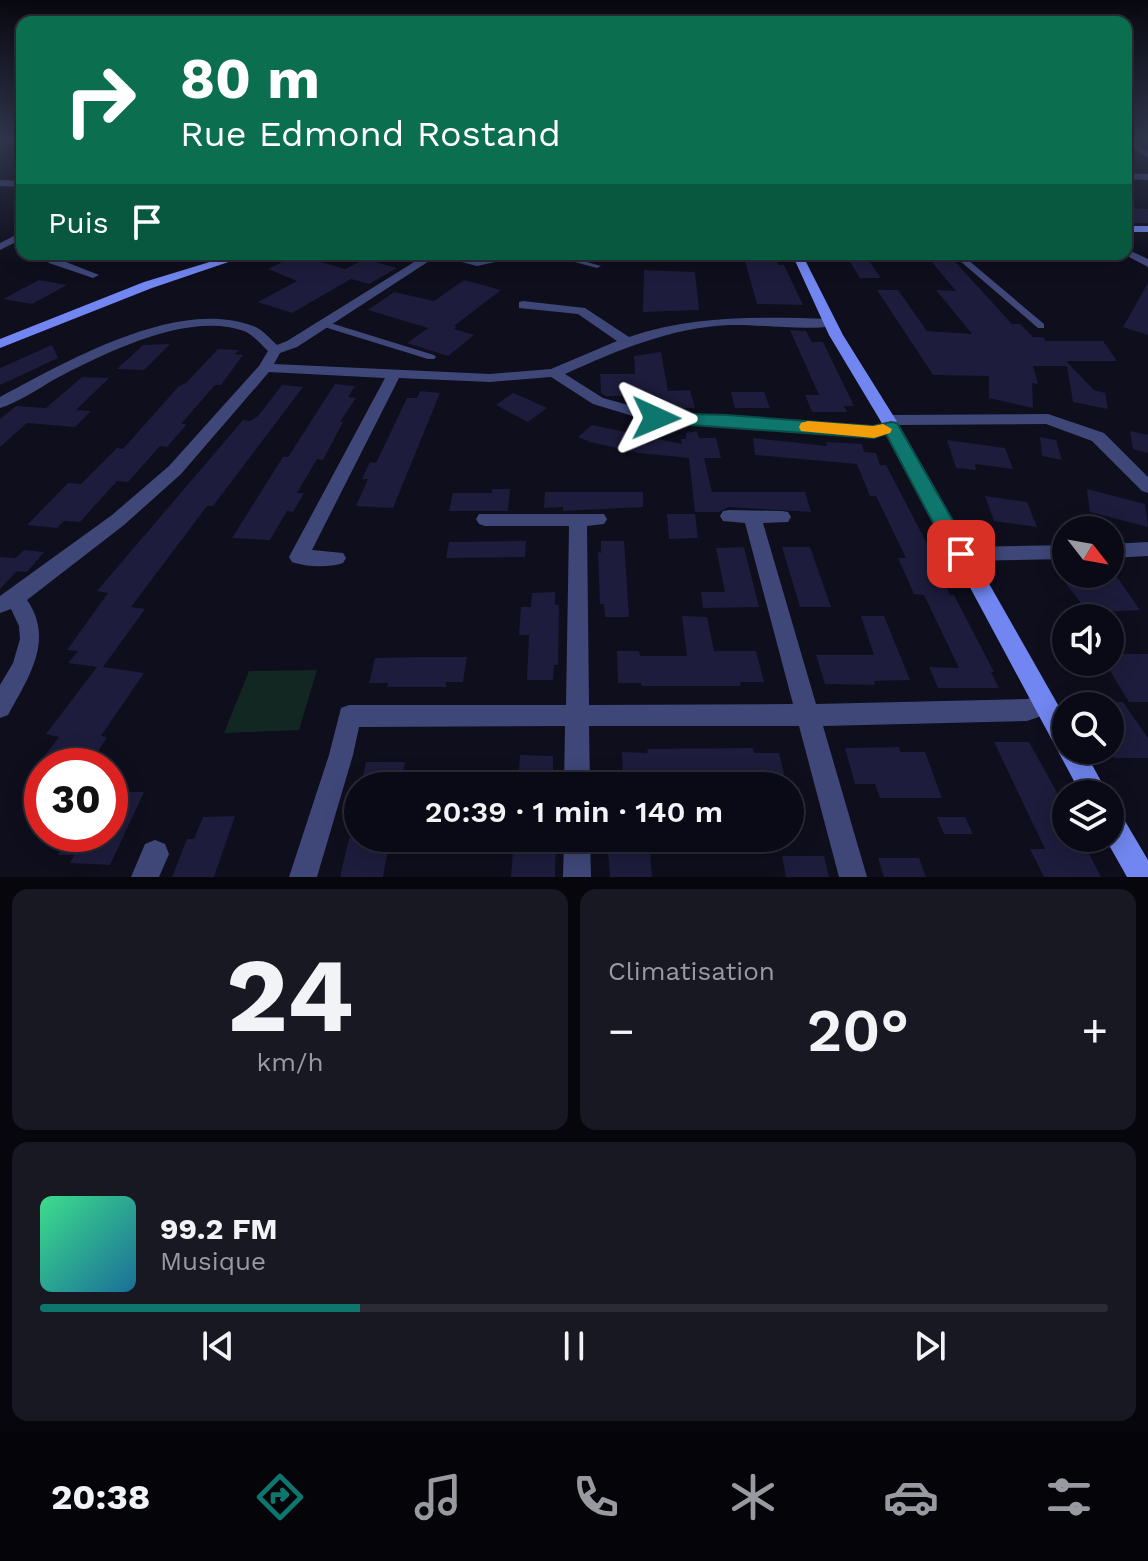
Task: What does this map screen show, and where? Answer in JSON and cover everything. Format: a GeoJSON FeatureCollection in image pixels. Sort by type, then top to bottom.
{"type":"FeatureCollection","features":[{"type":"Feature","properties":{"kind":"street"},"geometry":{"type":"LineString","coordinates":[[1133,255],[1148,264]]}},
{"type":"Feature","properties":{"kind":"street"},"geometry":{"type":"LineString","coordinates":[[54,260],[93,275]]}},
{"type":"Feature","properties":{"kind":"street"},"geometry":{"type":"LineString","coordinates":[[0,344],[206,260]]}},
{"type":"Feature","properties":{"kind":"street"},"geometry":{"type":"LineString","coordinates":[[0,707],[30,651],[29,615],[7,601],[118,520],[175,470],[265,368],[275,350],[292,344],[425,260]]}},
{"type":"Feature","properties":{"kind":"street"},"geometry":{"type":"LineString","coordinates":[[800,260],[829,323],[889,424],[1052,717]]}},
{"type":"Feature","properties":{"kind":"street"},"geometry":{"type":"LineString","coordinates":[[523,305],[581,311],[627,342]]}},
{"type":"Feature","properties":{"kind":"street"},"geometry":{"type":"LineString","coordinates":[[0,403],[69,368],[170,327],[218,321],[256,329],[268,338],[275,350]]}},
{"type":"Feature","properties":{"kind":"street"},"geometry":{"type":"LineString","coordinates":[[265,368],[490,378],[554,373],[627,342],[677,327],[727,322],[829,323]]}},
{"type":"Feature","properties":{"kind":"street"},"geometry":{"type":"LineString","coordinates":[[554,373],[598,401],[656,418],[727,420],[874,432],[889,424],[1048,419],[1098,437],[1148,487]]}},
{"type":"Feature","properties":{"kind":"street"},"geometry":{"type":"LineString","coordinates":[[336,558],[299,557],[394,374]]}},
{"type":"Feature","properties":{"kind":"street"},"geometry":{"type":"LineString","coordinates":[[782,517],[741,516],[808,715],[853,877]]}},
{"type":"Feature","properties":{"kind":"street"},"geometry":{"type":"LineString","coordinates":[[485,519],[588,519],[577,772]]}},
{"type":"Feature","properties":{"kind":"street"},"geometry":{"type":"LineString","coordinates":[[1124,550],[1148,549]]}},
{"type":"Feature","properties":{"kind":"street"},"geometry":{"type":"LineString","coordinates":[[961,554],[1052,552]]}},
{"type":"Feature","properties":{"kind":"street"},"geometry":{"type":"LineString","coordinates":[[303,877],[341,755],[349,716],[808,715],[1027,710],[1045,704]]}},
{"type":"Feature","properties":{"kind":"street"},"geometry":{"type":"LineString","coordinates":[[1124,845],[1142,877]]}},
{"type":"Feature","properties":{"kind":"street"},"geometry":{"type":"LineString","coordinates":[[577,852],[577,877]]}},
{"type":"Feature","properties":{"kind":"lane"},"geometry":{"type":"LineString","coordinates":[[460,260],[477,264],[497,260]]}},
{"type":"Feature","properties":{"kind":"lane"},"geometry":{"type":"LineString","coordinates":[[573,260],[597,266]]}},
{"type":"Feature","properties":{"kind":"lane"},"geometry":{"type":"LineString","coordinates":[[963,260],[1041,326]]}},
{"type":"Feature","properties":{"kind":"lane"},"geometry":{"type":"LineString","coordinates":[[324,324],[431,357]]}},
{"type":"Feature","properties":{"kind":"green space"},"geometry":{"type":"Polygon","coordinates":[[[317,670],[299,730],[224,733],[249,671],[317,670]]]}},
{"type":"Feature","properties":{"kind":"building"},"geometry":{"type":"Polygon","coordinates":[[[1132,208],[1148,209],[1148,223],[1132,223],[1132,208]]]}},
{"type":"Feature","properties":{"kind":"building"},"geometry":{"type":"Polygon","coordinates":[[[286,260],[314,260],[345,269],[369,260],[397,268],[369,284],[351,279],[292,313],[258,302],[297,281],[268,269],[286,260]]]}},
{"type":"Feature","properties":{"kind":"building"},"geometry":{"type":"Polygon","coordinates":[[[745,260],[777,260],[778,265],[784,265],[803,305],[757,304],[745,260]]]}},
{"type":"Feature","properties":{"kind":"building"},"geometry":{"type":"Polygon","coordinates":[[[849,260],[868,260],[881,278],[860,278],[849,260]]]}},
{"type":"Feature","properties":{"kind":"building"},"geometry":{"type":"Polygon","coordinates":[[[930,260],[953,260],[1012,324],[1020,324],[1033,337],[1043,337],[1046,341],[1103,341],[1117,361],[1066,361],[1094,390],[1105,393],[1108,409],[1073,402],[1067,366],[1033,366],[1038,384],[1032,383],[1033,408],[989,398],[989,376],[933,375],[877,290],[898,290],[927,331],[972,334],[936,290],[956,291],[930,260]]]}},
{"type":"Feature","properties":{"kind":"building"},"geometry":{"type":"Polygon","coordinates":[[[644,270],[695,272],[699,310],[643,312],[644,270]]]}},
{"type":"Feature","properties":{"kind":"building"},"geometry":{"type":"Polygon","coordinates":[[[39,280],[67,285],[32,304],[3,299],[39,280]]]}},
{"type":"Feature","properties":{"kind":"building"},"geometry":{"type":"Polygon","coordinates":[[[464,280],[501,290],[454,326],[457,327],[454,329],[474,335],[448,356],[407,343],[428,328],[368,310],[394,292],[434,301],[464,280]]]}},
{"type":"Feature","properties":{"kind":"building"},"geometry":{"type":"Polygon","coordinates":[[[1148,283],[1148,335],[1123,327],[1148,283]]]}},
{"type":"Feature","properties":{"kind":"building"},"geometry":{"type":"Polygon","coordinates":[[[790,330],[806,331],[812,342],[823,342],[854,406],[844,406],[847,412],[812,412],[805,395],[819,395],[790,330]]]}},
{"type":"Feature","properties":{"kind":"building"},"geometry":{"type":"Polygon","coordinates":[[[170,344],[144,370],[117,369],[143,345],[170,344]]]}},
{"type":"Feature","properties":{"kind":"building"},"geometry":{"type":"Polygon","coordinates":[[[52,345],[58,358],[0,385],[0,368],[52,345]]]}},
{"type":"Feature","properties":{"kind":"building"},"geometry":{"type":"Polygon","coordinates":[[[218,349],[239,350],[235,354],[243,355],[221,385],[215,385],[181,424],[187,424],[167,447],[160,446],[128,482],[117,481],[80,522],[64,521],[57,528],[27,525],[68,483],[81,484],[117,448],[123,449],[178,387],[186,383],[218,349]]]}},
{"type":"Feature","properties":{"kind":"building"},"geometry":{"type":"Polygon","coordinates":[[[661,352],[668,391],[690,390],[695,408],[660,408],[659,401],[648,401],[647,396],[606,396],[601,393],[600,374],[635,374],[634,356],[661,352]]]}},
{"type":"Feature","properties":{"kind":"building"},"geometry":{"type":"Polygon","coordinates":[[[82,377],[109,378],[76,410],[91,411],[75,427],[27,423],[0,447],[0,419],[16,406],[46,408],[82,377]]]}},
{"type":"Feature","properties":{"kind":"building"},"geometry":{"type":"Polygon","coordinates":[[[335,384],[355,386],[348,397],[356,398],[340,422],[343,422],[323,460],[317,459],[297,493],[304,493],[293,512],[287,511],[270,540],[232,538],[283,457],[288,457],[335,384]]]}},
{"type":"Feature","properties":{"kind":"building"},"geometry":{"type":"Polygon","coordinates":[[[282,385],[303,387],[131,607],[145,609],[103,667],[144,673],[101,736],[107,737],[100,748],[51,748],[59,737],[46,734],[97,667],[68,663],[78,651],[67,650],[108,593],[97,591],[243,420],[250,421],[258,416],[282,385]]]}},
{"type":"Feature","properties":{"kind":"building"},"geometry":{"type":"Polygon","coordinates":[[[420,391],[440,393],[393,508],[356,506],[368,479],[362,479],[370,462],[376,463],[407,398],[417,398],[420,391]]]}},
{"type":"Feature","properties":{"kind":"building"},"geometry":{"type":"Polygon","coordinates":[[[731,392],[764,392],[770,408],[735,408],[731,392]]]}},
{"type":"Feature","properties":{"kind":"building"},"geometry":{"type":"Polygon","coordinates":[[[513,393],[547,408],[528,422],[496,405],[513,393]]]}},
{"type":"Feature","properties":{"kind":"building"},"geometry":{"type":"Polygon","coordinates":[[[592,425],[682,444],[681,439],[686,439],[686,433],[697,431],[699,438],[716,438],[721,458],[704,458],[712,492],[805,492],[811,512],[729,507],[719,512],[695,512],[689,458],[639,453],[578,437],[592,425]]]}},
{"type":"Feature","properties":{"kind":"building"},"geometry":{"type":"Polygon","coordinates":[[[1130,431],[1148,435],[1148,453],[1133,449],[1130,431]]]}},
{"type":"Feature","properties":{"kind":"building"},"geometry":{"type":"Polygon","coordinates":[[[1040,437],[1056,440],[1062,460],[1042,456],[1040,437]]]}},
{"type":"Feature","properties":{"kind":"building"},"geometry":{"type":"Polygon","coordinates":[[[753,438],[827,446],[826,442],[862,444],[864,452],[876,453],[880,465],[886,465],[935,559],[932,559],[950,595],[954,595],[994,672],[991,672],[999,688],[938,688],[929,667],[959,668],[924,595],[914,594],[898,558],[906,558],[876,496],[870,496],[857,464],[755,455],[753,438]]]}},
{"type":"Feature","properties":{"kind":"building"},"geometry":{"type":"Polygon","coordinates":[[[947,440],[1005,448],[1013,469],[975,464],[976,470],[956,468],[947,440]]]}},
{"type":"Feature","properties":{"kind":"building"},"geometry":{"type":"Polygon","coordinates":[[[492,489],[510,489],[508,511],[449,511],[453,493],[492,493],[492,489]]]}},
{"type":"Feature","properties":{"kind":"building"},"geometry":{"type":"Polygon","coordinates":[[[1087,489],[1145,504],[1148,527],[1124,521],[1124,516],[1090,512],[1087,489]]]}},
{"type":"Feature","properties":{"kind":"building"},"geometry":{"type":"Polygon","coordinates":[[[545,492],[643,492],[643,507],[563,511],[563,507],[544,508],[545,492]]]}},
{"type":"Feature","properties":{"kind":"building"},"geometry":{"type":"Polygon","coordinates":[[[985,496],[1027,502],[1037,527],[994,521],[985,496]]]}},
{"type":"Feature","properties":{"kind":"building"},"geometry":{"type":"Polygon","coordinates":[[[667,514],[695,514],[698,538],[669,539],[667,514]]]}},
{"type":"Feature","properties":{"kind":"building"},"geometry":{"type":"Polygon","coordinates":[[[526,541],[525,557],[446,558],[449,542],[526,541]]]}},
{"type":"Feature","properties":{"kind":"building"},"geometry":{"type":"Polygon","coordinates":[[[601,541],[624,541],[629,617],[605,617],[604,604],[600,604],[598,552],[601,553],[601,541]]]}},
{"type":"Feature","properties":{"kind":"building"},"geometry":{"type":"Polygon","coordinates":[[[744,547],[759,607],[703,608],[701,592],[725,592],[716,548],[744,547]]]}},
{"type":"Feature","properties":{"kind":"building"},"geometry":{"type":"Polygon","coordinates":[[[782,547],[810,547],[831,607],[800,607],[782,547]]]}},
{"type":"Feature","properties":{"kind":"building"},"geometry":{"type":"Polygon","coordinates":[[[24,550],[44,552],[27,572],[17,571],[0,589],[0,557],[16,558],[24,550]]]}},
{"type":"Feature","properties":{"kind":"building"},"geometry":{"type":"Polygon","coordinates":[[[1124,587],[1140,610],[1124,611],[1124,604],[1082,604],[1069,588],[1124,587]]]}},
{"type":"Feature","properties":{"kind":"building"},"geometry":{"type":"Polygon","coordinates":[[[555,592],[555,605],[559,605],[558,665],[554,665],[553,680],[527,680],[529,635],[519,635],[521,607],[531,607],[532,593],[555,592]]]}},
{"type":"Feature","properties":{"kind":"building"},"geometry":{"type":"Polygon","coordinates":[[[682,616],[707,617],[714,651],[756,651],[764,682],[740,682],[741,686],[642,686],[641,683],[618,683],[617,651],[639,651],[640,656],[687,656],[682,616]]]}},
{"type":"Feature","properties":{"kind":"building"},"geometry":{"type":"Polygon","coordinates":[[[861,616],[884,616],[910,680],[874,681],[875,685],[825,684],[816,655],[874,655],[861,616]]]}},
{"type":"Feature","properties":{"kind":"building"},"geometry":{"type":"Polygon","coordinates":[[[1124,654],[1148,654],[1148,702],[1129,702],[1113,676],[1124,676],[1124,654]]]}},
{"type":"Feature","properties":{"kind":"building"},"geometry":{"type":"Polygon","coordinates":[[[467,657],[463,682],[446,682],[446,687],[387,687],[388,683],[369,683],[375,658],[467,657]]]}},
{"type":"Feature","properties":{"kind":"building"},"geometry":{"type":"Polygon","coordinates":[[[1124,703],[1148,738],[1148,758],[1124,758],[1124,703]]]}},
{"type":"Feature","properties":{"kind":"building"},"geometry":{"type":"Polygon","coordinates":[[[994,742],[1029,742],[1052,784],[1052,852],[1088,852],[1101,877],[1044,877],[1030,849],[1045,849],[994,742]]]}},
{"type":"Feature","properties":{"kind":"building"},"geometry":{"type":"Polygon","coordinates":[[[899,747],[900,752],[925,752],[942,798],[880,798],[875,784],[855,784],[845,748],[899,747]]]}},
{"type":"Feature","properties":{"kind":"building"},"geometry":{"type":"Polygon","coordinates":[[[753,748],[754,753],[779,753],[784,772],[623,772],[622,752],[647,753],[648,749],[753,748]]]}},
{"type":"Feature","properties":{"kind":"building"},"geometry":{"type":"Polygon","coordinates":[[[520,755],[553,756],[553,772],[519,772],[520,755]]]}},
{"type":"Feature","properties":{"kind":"building"},"geometry":{"type":"Polygon","coordinates":[[[366,762],[405,762],[403,772],[364,772],[366,762]]]}},
{"type":"Feature","properties":{"kind":"building"},"geometry":{"type":"Polygon","coordinates":[[[128,792],[144,792],[128,826],[128,792]]]}},
{"type":"Feature","properties":{"kind":"building"},"geometry":{"type":"Polygon","coordinates":[[[235,816],[214,877],[172,877],[187,839],[194,839],[203,817],[235,816]]]}},
{"type":"Feature","properties":{"kind":"building"},"geometry":{"type":"Polygon","coordinates":[[[937,817],[965,817],[973,834],[944,834],[937,817]]]}},
{"type":"Feature","properties":{"kind":"building"},"geometry":{"type":"Polygon","coordinates":[[[60,852],[116,852],[110,865],[70,863],[74,855],[58,855],[60,852]]]}},
{"type":"Feature","properties":{"kind":"building"},"geometry":{"type":"Polygon","coordinates":[[[346,852],[387,852],[383,877],[340,877],[346,852]]]}},
{"type":"Feature","properties":{"kind":"building"},"geometry":{"type":"Polygon","coordinates":[[[513,852],[556,852],[555,877],[511,877],[513,852]]]}},
{"type":"Feature","properties":{"kind":"building"},"geometry":{"type":"Polygon","coordinates":[[[608,852],[650,852],[652,877],[610,877],[608,852]]]}},
{"type":"Feature","properties":{"kind":"building"},"geometry":{"type":"Polygon","coordinates":[[[782,856],[824,856],[829,877],[786,877],[782,856]]]}},
{"type":"Feature","properties":{"kind":"building"},"geometry":{"type":"Polygon","coordinates":[[[878,858],[919,858],[926,877],[884,877],[878,858]]]}},
{"type":"Feature","properties":{"kind":"slow traffic"},"geometry":{"type":"LineString","coordinates":[[808,427],[874,432],[883,429]]}},
{"type":"Feature","properties":{"kind":"route"},"geometry":{"type":"LineString","coordinates":[[656,418],[727,420],[874,432],[891,427],[961,554]]}}]}
